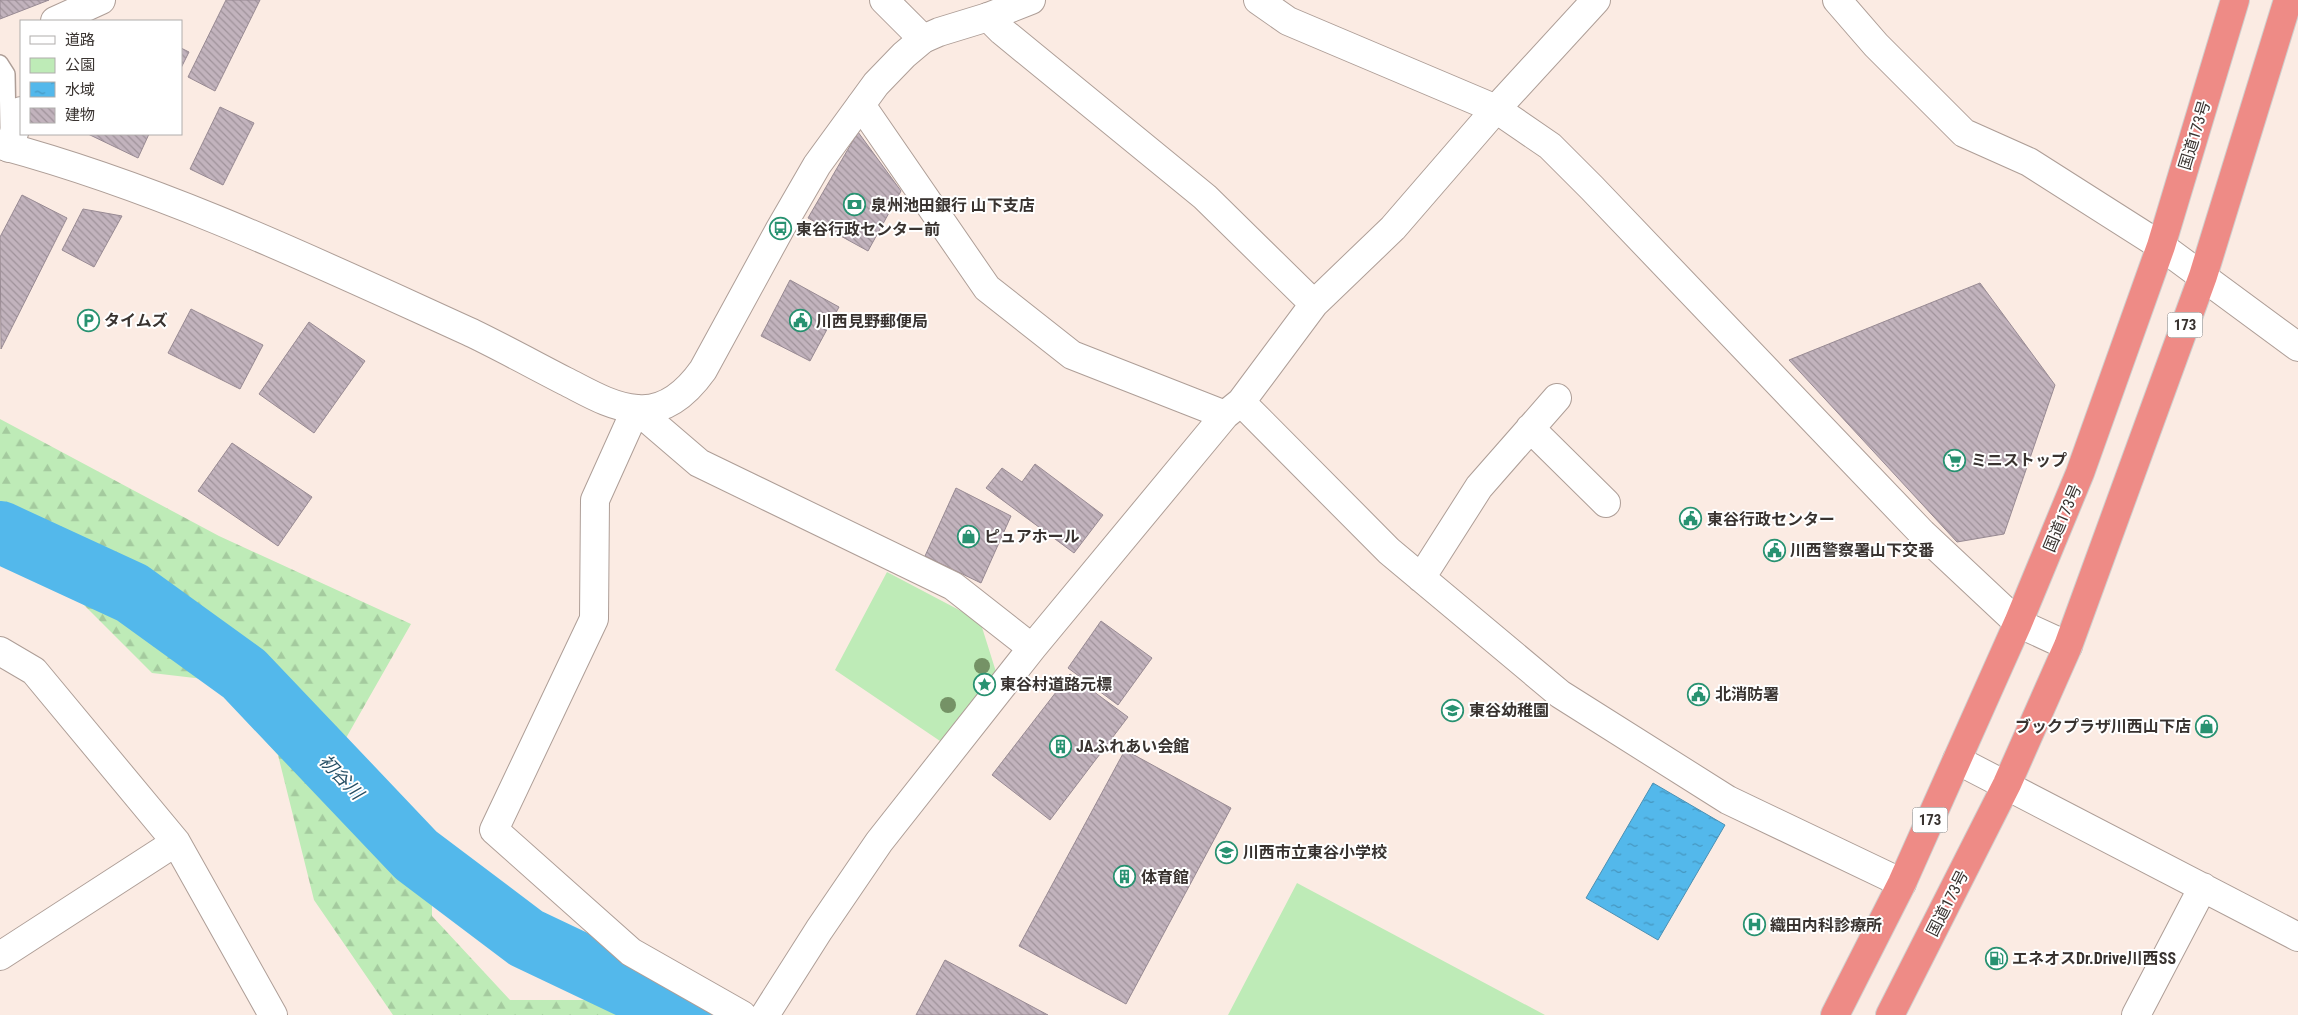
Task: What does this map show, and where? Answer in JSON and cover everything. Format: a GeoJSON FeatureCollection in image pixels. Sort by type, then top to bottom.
{"type":"FeatureCollection","features":[{"type":"Feature","properties":{"kind":"highway","name":"国道173号"},"geometry":{"type":"LineString","coordinates":[[1836,1015],[1902,883],[2018,623],[2080,473],[2161,246],[2235,0]]}},
{"type":"Feature","properties":{"kind":"highway","name":"国道173号"},"geometry":{"type":"LineString","coordinates":[[1890,1015],[2007,784],[2068,646],[2203,276],[2288,0]]}},
{"type":"Feature","properties":{"kind":"street"},"geometry":{"type":"LineString","coordinates":[[57,20],[101,0]]}},
{"type":"Feature","properties":{"kind":"street"},"geometry":{"type":"LineString","coordinates":[[884,0],[924,40]]}},
{"type":"Feature","properties":{"kind":"street"},"geometry":{"type":"LineString","coordinates":[[20,113],[5,147],[156,195],[272,243],[491,342],[605,401],[636,409],[653,408],[674,400],[691,387],[703,370],[780,229],[817,166],[861,105],[890,69],[924,40],[956,26],[988,17],[1031,0]]}},
{"type":"Feature","properties":{"kind":"street"},"geometry":{"type":"LineString","coordinates":[[1258,0],[1288,21],[1496,109],[1550,146],[1922,533],[2018,623],[2068,646]]}},
{"type":"Feature","properties":{"kind":"street"},"geometry":{"type":"LineString","coordinates":[[1837,0],[1876,45],[1964,133],[2029,162],[2161,246],[2298,347]]}},
{"type":"Feature","properties":{"kind":"street"},"geometry":{"type":"LineString","coordinates":[[765,1015],[819,930],[879,842],[1032,648],[1233,409],[1314,304],[1393,228],[1591,2]]}},
{"type":"Feature","properties":{"kind":"street"},"geometry":{"type":"LineString","coordinates":[[988,17],[1002,31],[1205,197],[1314,304]]}},
{"type":"Feature","properties":{"kind":"street"},"geometry":{"type":"LineString","coordinates":[[861,105],[987,288],[1072,355],[1233,409],[1389,552],[1560,694],[1728,800],[1902,883]]}},
{"type":"Feature","properties":{"kind":"street"},"geometry":{"type":"LineString","coordinates":[[1421,578],[1479,487],[1557,398]]}},
{"type":"Feature","properties":{"kind":"street"},"geometry":{"type":"LineString","coordinates":[[636,409],[699,464],[954,586],[1032,648]]}},
{"type":"Feature","properties":{"kind":"street"},"geometry":{"type":"LineString","coordinates":[[636,409],[595,500],[594,619],[494,830],[631,952],[742,1015]]}},
{"type":"Feature","properties":{"kind":"street"},"geometry":{"type":"LineString","coordinates":[[1530,428],[1606,503]]}},
{"type":"Feature","properties":{"kind":"street"},"geometry":{"type":"LineString","coordinates":[[0,651],[34,670],[176,842],[273,1015]]}},
{"type":"Feature","properties":{"kind":"street"},"geometry":{"type":"LineString","coordinates":[[1957,760],[2007,784],[2298,937]]}},
{"type":"Feature","properties":{"kind":"street"},"geometry":{"type":"LineString","coordinates":[[0,956],[176,842]]}},
{"type":"Feature","properties":{"kind":"street"},"geometry":{"type":"LineString","coordinates":[[2136,1015],[2203,887]]}},
{"type":"Feature","properties":{"kind":"lane"},"geometry":{"type":"LineString","coordinates":[[0,63],[6,74],[5,147]]}},
{"type":"Feature","properties":{"kind":"green space"},"geometry":{"type":"Polygon","coordinates":[[[0,419],[219,536],[411,624],[346,738],[432,845],[432,916],[510,1000],[587,1000],[625,1015],[393,1015],[314,900],[278,755],[212,680],[152,673],[0,521],[0,419]]]}},
{"type":"Feature","properties":{"kind":"green space"},"geometry":{"type":"Polygon","coordinates":[[[887,572],[980,621],[997,675],[943,743],[835,670],[887,572]]]}},
{"type":"Feature","properties":{"kind":"green space"},"geometry":{"type":"Polygon","coordinates":[[[1297,883],[1545,1015],[1228,1015],[1297,883]]]}},
{"type":"Feature","properties":{"kind":"water"},"geometry":{"type":"Polygon","coordinates":[[[1653,783],[1725,825],[1658,940],[1586,898],[1653,783]]]}},
{"type":"Feature","properties":{"kind":"building"},"geometry":{"type":"Polygon","coordinates":[[[0,0],[49,0],[0,19],[0,0]]]}},
{"type":"Feature","properties":{"kind":"building"},"geometry":{"type":"Polygon","coordinates":[[[226,0],[260,0],[215,91],[188,77],[226,0]]]}},
{"type":"Feature","properties":{"kind":"building"},"geometry":{"type":"Polygon","coordinates":[[[182,48],[189,52],[182,66],[182,48]]]}},
{"type":"Feature","properties":{"kind":"building"},"geometry":{"type":"Polygon","coordinates":[[[220,107],[254,123],[223,185],[190,169],[220,107]]]}},
{"type":"Feature","properties":{"kind":"building","name":"泉州池田銀行 山下支店"},"geometry":{"type":"Polygon","coordinates":[[[858,132],[901,191],[868,251],[808,218],[858,132]]]}},
{"type":"Feature","properties":{"kind":"building"},"geometry":{"type":"Polygon","coordinates":[[[90,135],[149,135],[138,158],[90,135]]]}},
{"type":"Feature","properties":{"kind":"building"},"geometry":{"type":"Polygon","coordinates":[[[22,195],[67,218],[1,349],[0,237],[22,195]]]}},
{"type":"Feature","properties":{"kind":"building"},"geometry":{"type":"Polygon","coordinates":[[[83,209],[122,216],[94,267],[62,250],[83,209]]]}},
{"type":"Feature","properties":{"kind":"building","name":"川西見野郵便局"},"geometry":{"type":"Polygon","coordinates":[[[790,280],[839,307],[810,361],[761,336],[790,280]]]}},
{"type":"Feature","properties":{"kind":"building","name":"ミニストップ"},"geometry":{"type":"Polygon","coordinates":[[[1980,283],[2055,385],[2004,534],[1957,542],[1789,360],[1980,283]]]}},
{"type":"Feature","properties":{"kind":"building"},"geometry":{"type":"Polygon","coordinates":[[[191,309],[263,345],[240,389],[168,353],[191,309]]]}},
{"type":"Feature","properties":{"kind":"building"},"geometry":{"type":"Polygon","coordinates":[[[309,322],[365,361],[314,433],[259,394],[309,322]]]}},
{"type":"Feature","properties":{"kind":"building"},"geometry":{"type":"Polygon","coordinates":[[[232,443],[312,497],[278,546],[198,491],[232,443]]]}},
{"type":"Feature","properties":{"kind":"building"},"geometry":{"type":"Polygon","coordinates":[[[1035,464],[1103,515],[1074,553],[986,488],[1002,468],[1022,482],[1035,464]]]}},
{"type":"Feature","properties":{"kind":"building","name":"ピュアホール"},"geometry":{"type":"Polygon","coordinates":[[[956,488],[1011,516],[981,583],[925,556],[956,488]]]}},
{"type":"Feature","properties":{"kind":"building"},"geometry":{"type":"Polygon","coordinates":[[[1101,621],[1152,658],[1118,705],[1068,668],[1101,621]]]}},
{"type":"Feature","properties":{"kind":"building","name":"JAふれあい会館"},"geometry":{"type":"Polygon","coordinates":[[[1070,674],[1128,717],[1050,820],[992,775],[1070,674]]]}},
{"type":"Feature","properties":{"kind":"building","name":"体育館"},"geometry":{"type":"Polygon","coordinates":[[[1125,750],[1231,808],[1126,1004],[1019,946],[1125,750]]]}},
{"type":"Feature","properties":{"kind":"building"},"geometry":{"type":"Polygon","coordinates":[[[945,960],[1048,1015],[916,1015],[945,960]]]}},
{"type":"Feature","properties":{"kind":"waterway","name":"初谷川"},"geometry":{"type":"LineString","coordinates":[[0,532],[132,593],[244,674],[416,855],[526,938],[688,1015]]}},
{"type":"Feature","properties":{"kind":"place","name":"泉州池田銀行 山下支店"},"geometry":{"type":"Point","coordinates":[855,205]}},
{"type":"Feature","properties":{"kind":"place","name":"東谷行政センター前"},"geometry":{"type":"Point","coordinates":[780,229]}},
{"type":"Feature","properties":{"kind":"place","name":"タイムズ"},"geometry":{"type":"Point","coordinates":[88,320]}},
{"type":"Feature","properties":{"kind":"place","name":"川西見野郵便局"},"geometry":{"type":"Point","coordinates":[800,321]}},
{"type":"Feature","properties":{"kind":"place","name":"ミニストップ"},"geometry":{"type":"Point","coordinates":[1955,460]}},
{"type":"Feature","properties":{"kind":"place","name":"東谷行政センター"},"geometry":{"type":"Point","coordinates":[1691,519]}},
{"type":"Feature","properties":{"kind":"place","name":"ピュアホール"},"geometry":{"type":"Point","coordinates":[968,536]}},
{"type":"Feature","properties":{"kind":"place","name":"川西警察署山下交番"},"geometry":{"type":"Point","coordinates":[1774,550]}},
{"type":"Feature","properties":{"kind":"place","name":"東谷村道路元標"},"geometry":{"type":"Point","coordinates":[984,684]}},
{"type":"Feature","properties":{"kind":"place","name":"北消防署"},"geometry":{"type":"Point","coordinates":[1699,694]}},
{"type":"Feature","properties":{"kind":"place","name":"東谷幼稚園"},"geometry":{"type":"Point","coordinates":[1453,710]}},
{"type":"Feature","properties":{"kind":"place","name":"ブックプラザ川西山下店"},"geometry":{"type":"Point","coordinates":[2207,726]}},
{"type":"Feature","properties":{"kind":"place","name":"JAふれあい会館"},"geometry":{"type":"Point","coordinates":[1060,746]}},
{"type":"Feature","properties":{"kind":"place","name":"川西市立東谷小学校"},"geometry":{"type":"Point","coordinates":[1227,852]}},
{"type":"Feature","properties":{"kind":"place","name":"体育館"},"geometry":{"type":"Point","coordinates":[1125,877]}},
{"type":"Feature","properties":{"kind":"place","name":"織田内科診療所"},"geometry":{"type":"Point","coordinates":[1754,925]}},
{"type":"Feature","properties":{"kind":"place","name":"エネオスDr.Drive川西SS"},"geometry":{"type":"Point","coordinates":[1996,958]}}]}
